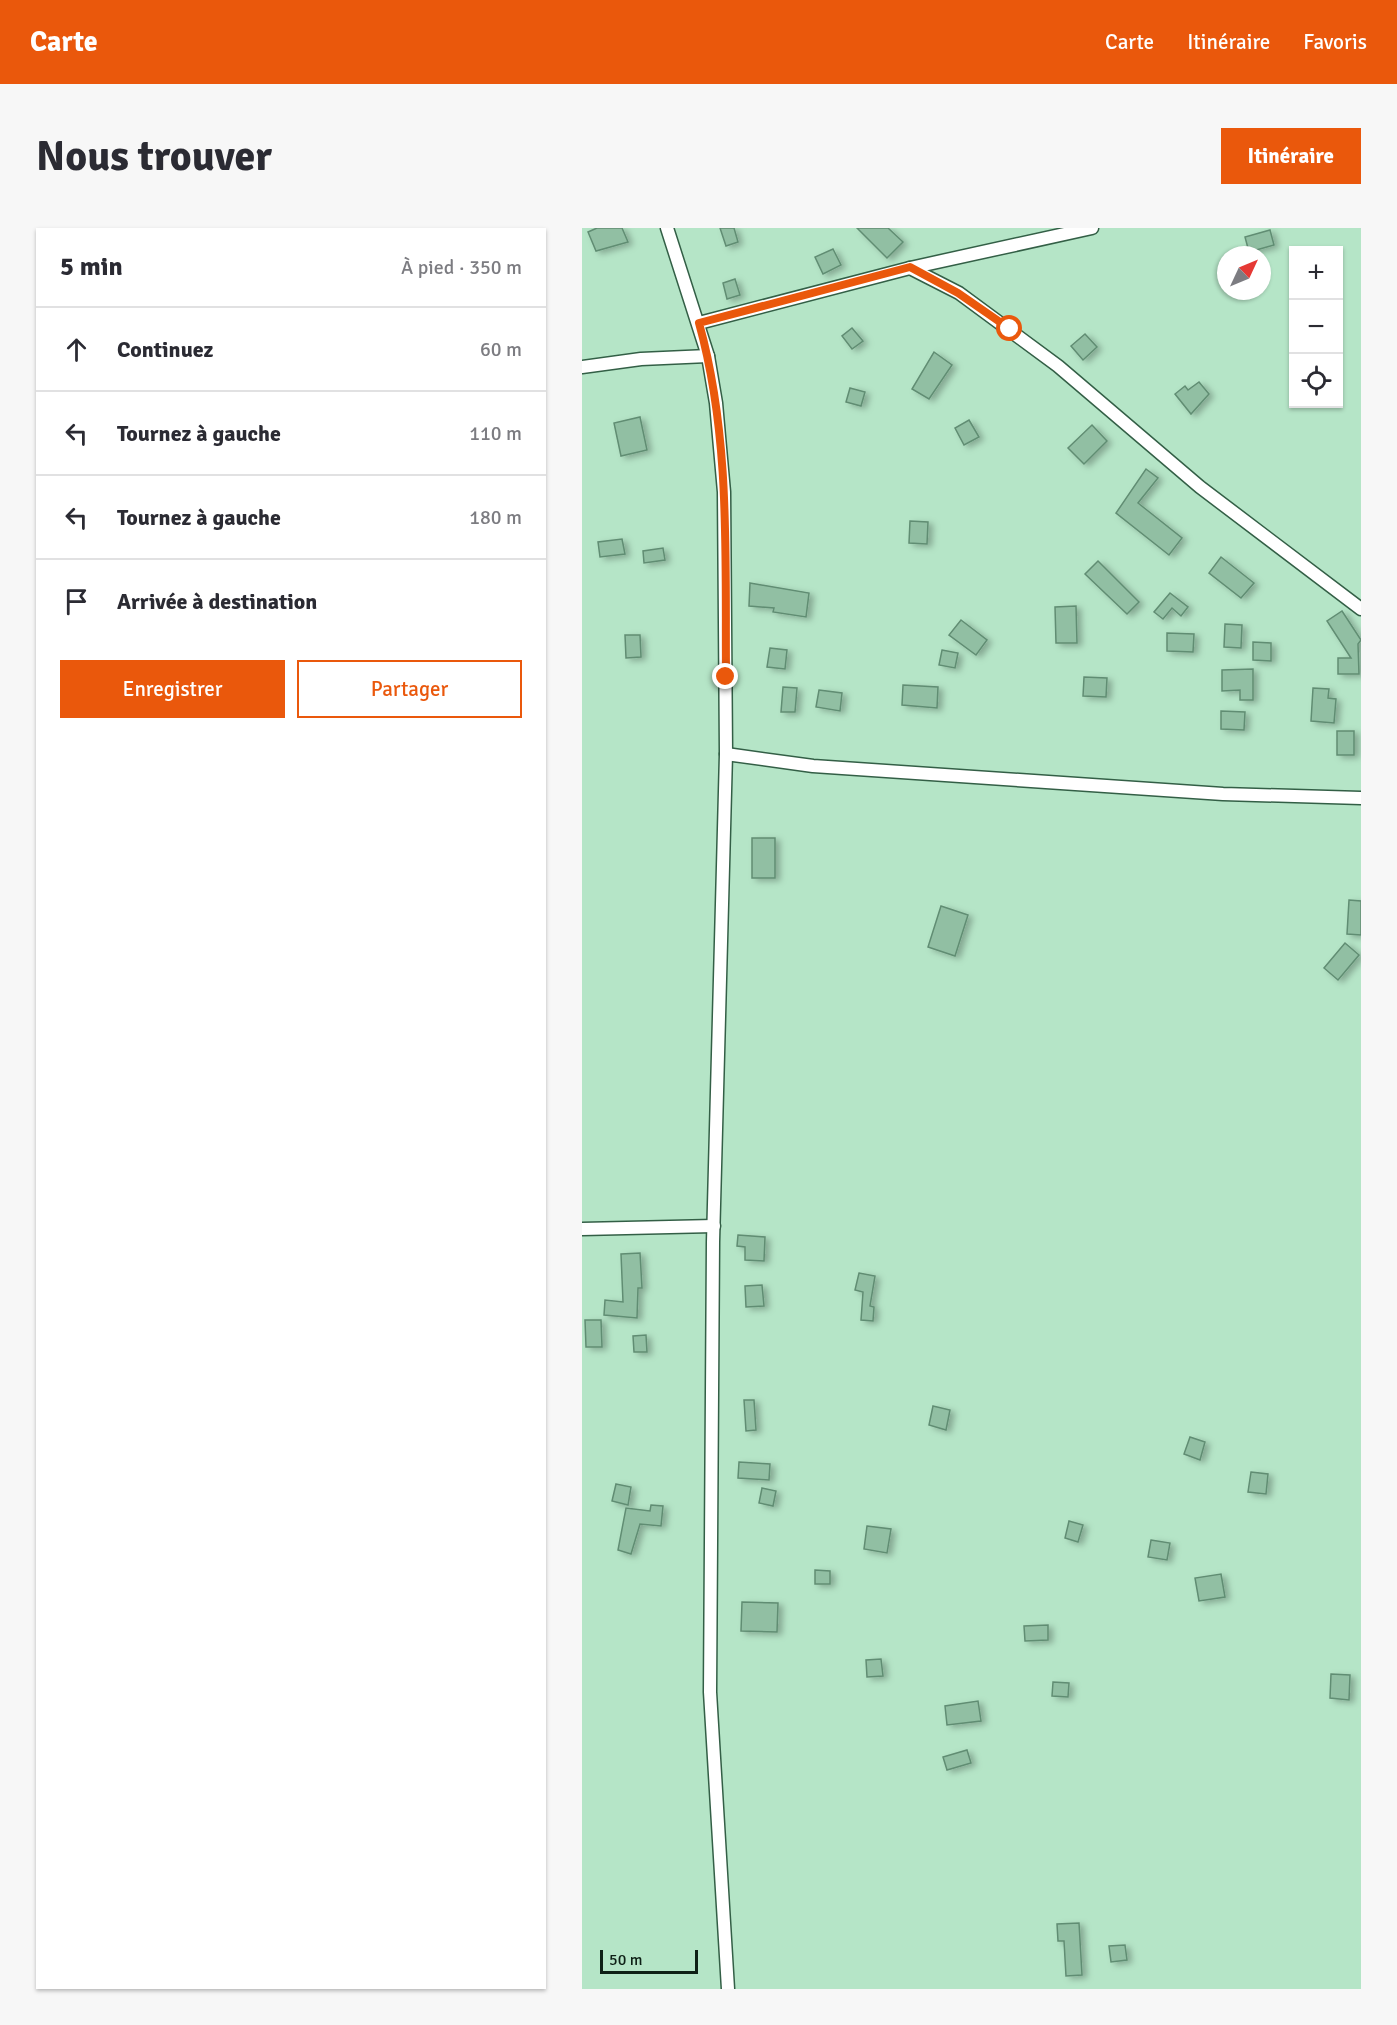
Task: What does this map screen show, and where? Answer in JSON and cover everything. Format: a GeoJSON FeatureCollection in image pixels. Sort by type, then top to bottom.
{"type":"FeatureCollection","features":[{"type":"Feature","properties":{"kind":"street"},"geometry":{"type":"LineString","coordinates":[[667,228],[708,356],[716,403],[724,492],[726,754],[714,1226],[710,1692],[728,1989]]}},
{"type":"Feature","properties":{"kind":"street"},"geometry":{"type":"LineString","coordinates":[[699,323],[910,267],[1092,228]]}},
{"type":"Feature","properties":{"kind":"street"},"geometry":{"type":"LineString","coordinates":[[910,267],[958,293],[1050,360],[1200,487],[1361,609]]}},
{"type":"Feature","properties":{"kind":"street"},"geometry":{"type":"LineString","coordinates":[[582,366],[641,359],[708,356]]}},
{"type":"Feature","properties":{"kind":"street"},"geometry":{"type":"LineString","coordinates":[[726,754],[813,766],[1212,793],[1361,798]]}},
{"type":"Feature","properties":{"kind":"street"},"geometry":{"type":"LineString","coordinates":[[582,1229],[714,1226]]}},
{"type":"Feature","properties":{"kind":"building"},"geometry":{"type":"Polygon","coordinates":[[[597,228],[622,228],[628,242],[596,251],[588,232],[597,228]]]}},
{"type":"Feature","properties":{"kind":"building"},"geometry":{"type":"Polygon","coordinates":[[[720,228],[734,228],[738,242],[726,246],[720,228]]]}},
{"type":"Feature","properties":{"kind":"building"},"geometry":{"type":"Polygon","coordinates":[[[857,228],[888,228],[903,242],[887,258],[857,228]]]}},
{"type":"Feature","properties":{"kind":"building"},"geometry":{"type":"Polygon","coordinates":[[[1270,230],[1274,245],[1247,246],[1245,237],[1270,230]]]}},
{"type":"Feature","properties":{"kind":"building"},"geometry":{"type":"Polygon","coordinates":[[[833,249],[841,265],[823,274],[815,257],[833,249]]]}},
{"type":"Feature","properties":{"kind":"building"},"geometry":{"type":"Polygon","coordinates":[[[735,279],[740,295],[727,299],[723,283],[735,279]]]}},
{"type":"Feature","properties":{"kind":"building"},"geometry":{"type":"Polygon","coordinates":[[[852,328],[863,341],[852,349],[842,336],[852,328]]]}},
{"type":"Feature","properties":{"kind":"building"},"geometry":{"type":"Polygon","coordinates":[[[1085,334],[1097,347],[1083,360],[1071,346],[1085,334]]]}},
{"type":"Feature","properties":{"kind":"building"},"geometry":{"type":"Polygon","coordinates":[[[934,352],[952,365],[929,399],[912,389],[934,352]]]}},
{"type":"Feature","properties":{"kind":"building"},"geometry":{"type":"Polygon","coordinates":[[[1199,382],[1209,394],[1191,414],[1175,394],[1185,386],[1188,390],[1199,382]]]}},
{"type":"Feature","properties":{"kind":"building"},"geometry":{"type":"Polygon","coordinates":[[[850,388],[865,392],[861,406],[846,402],[850,388]]]}},
{"type":"Feature","properties":{"kind":"building"},"geometry":{"type":"Polygon","coordinates":[[[640,417],[647,450],[621,456],[614,423],[640,417]]]}},
{"type":"Feature","properties":{"kind":"building"},"geometry":{"type":"Polygon","coordinates":[[[969,420],[979,437],[964,445],[955,428],[969,420]]]}},
{"type":"Feature","properties":{"kind":"building"},"geometry":{"type":"Polygon","coordinates":[[[1092,425],[1107,441],[1084,464],[1068,448],[1092,425]]]}},
{"type":"Feature","properties":{"kind":"building"},"geometry":{"type":"Polygon","coordinates":[[[1146,469],[1158,478],[1138,503],[1182,538],[1169,555],[1116,513],[1146,469]]]}},
{"type":"Feature","properties":{"kind":"building"},"geometry":{"type":"Polygon","coordinates":[[[910,521],[928,522],[927,544],[909,543],[910,521]]]}},
{"type":"Feature","properties":{"kind":"building"},"geometry":{"type":"Polygon","coordinates":[[[622,539],[625,554],[600,557],[598,542],[622,539]]]}},
{"type":"Feature","properties":{"kind":"building"},"geometry":{"type":"Polygon","coordinates":[[[663,548],[665,560],[644,563],[643,551],[663,548]]]}},
{"type":"Feature","properties":{"kind":"building"},"geometry":{"type":"Polygon","coordinates":[[[1221,557],[1254,583],[1241,598],[1209,573],[1221,557]]]}},
{"type":"Feature","properties":{"kind":"building"},"geometry":{"type":"Polygon","coordinates":[[[1098,561],[1139,602],[1127,614],[1085,574],[1098,561]]]}},
{"type":"Feature","properties":{"kind":"building"},"geometry":{"type":"Polygon","coordinates":[[[750,583],[809,593],[806,617],[773,612],[774,608],[749,606],[750,583]]]}},
{"type":"Feature","properties":{"kind":"building"},"geometry":{"type":"Polygon","coordinates":[[[1170,593],[1188,607],[1181,616],[1172,608],[1163,619],[1154,612],[1170,593]]]}},
{"type":"Feature","properties":{"kind":"building"},"geometry":{"type":"Polygon","coordinates":[[[1076,606],[1077,643],[1056,643],[1055,607],[1076,606]]]}},
{"type":"Feature","properties":{"kind":"building"},"geometry":{"type":"Polygon","coordinates":[[[1342,611],[1361,640],[1358,644],[1359,674],[1338,674],[1338,658],[1351,658],[1327,621],[1342,611]]]}},
{"type":"Feature","properties":{"kind":"building"},"geometry":{"type":"Polygon","coordinates":[[[961,620],[987,640],[976,655],[949,635],[961,620]]]}},
{"type":"Feature","properties":{"kind":"building"},"geometry":{"type":"Polygon","coordinates":[[[1225,624],[1242,625],[1241,648],[1224,647],[1225,624]]]}},
{"type":"Feature","properties":{"kind":"building"},"geometry":{"type":"Polygon","coordinates":[[[1167,633],[1194,634],[1193,652],[1167,651],[1167,633]]]}},
{"type":"Feature","properties":{"kind":"building"},"geometry":{"type":"Polygon","coordinates":[[[625,635],[640,635],[641,657],[626,658],[625,635]]]}},
{"type":"Feature","properties":{"kind":"building"},"geometry":{"type":"Polygon","coordinates":[[[1253,642],[1271,643],[1271,661],[1253,660],[1253,642]]]}},
{"type":"Feature","properties":{"kind":"building"},"geometry":{"type":"Polygon","coordinates":[[[770,648],[787,650],[785,669],[767,667],[770,648]]]}},
{"type":"Feature","properties":{"kind":"building"},"geometry":{"type":"Polygon","coordinates":[[[942,650],[958,653],[955,668],[939,665],[942,650]]]}},
{"type":"Feature","properties":{"kind":"building"},"geometry":{"type":"Polygon","coordinates":[[[1253,669],[1253,700],[1240,700],[1240,690],[1222,691],[1222,670],[1253,669]]]}},
{"type":"Feature","properties":{"kind":"building"},"geometry":{"type":"Polygon","coordinates":[[[1084,677],[1107,678],[1106,697],[1083,696],[1084,677]]]}},
{"type":"Feature","properties":{"kind":"building"},"geometry":{"type":"Polygon","coordinates":[[[903,685],[938,687],[937,708],[902,705],[903,685]]]}},
{"type":"Feature","properties":{"kind":"building"},"geometry":{"type":"Polygon","coordinates":[[[783,687],[797,688],[795,712],[781,712],[783,687]]]}},
{"type":"Feature","properties":{"kind":"building"},"geometry":{"type":"Polygon","coordinates":[[[1313,688],[1329,689],[1328,698],[1336,699],[1334,723],[1311,721],[1313,688]]]}},
{"type":"Feature","properties":{"kind":"building"},"geometry":{"type":"Polygon","coordinates":[[[819,690],[842,693],[840,711],[816,707],[819,690]]]}},
{"type":"Feature","properties":{"kind":"building"},"geometry":{"type":"Polygon","coordinates":[[[1221,711],[1245,712],[1244,730],[1221,729],[1221,711]]]}},
{"type":"Feature","properties":{"kind":"building"},"geometry":{"type":"Polygon","coordinates":[[[1337,731],[1354,731],[1354,755],[1337,755],[1337,731]]]}},
{"type":"Feature","properties":{"kind":"building"},"geometry":{"type":"Polygon","coordinates":[[[752,838],[775,838],[775,878],[752,878],[752,838]]]}},
{"type":"Feature","properties":{"kind":"building"},"geometry":{"type":"Polygon","coordinates":[[[1349,900],[1361,901],[1361,935],[1347,934],[1349,900]]]}},
{"type":"Feature","properties":{"kind":"building"},"geometry":{"type":"Polygon","coordinates":[[[941,906],[968,915],[955,956],[928,947],[941,906]]]}},
{"type":"Feature","properties":{"kind":"building"},"geometry":{"type":"Polygon","coordinates":[[[1345,943],[1359,955],[1338,980],[1324,968],[1345,943]]]}},
{"type":"Feature","properties":{"kind":"building"},"geometry":{"type":"Polygon","coordinates":[[[738,1235],[765,1237],[764,1261],[745,1260],[745,1247],[737,1246],[738,1235]]]}},
{"type":"Feature","properties":{"kind":"building"},"geometry":{"type":"Polygon","coordinates":[[[640,1253],[642,1288],[638,1288],[637,1318],[604,1315],[605,1300],[623,1302],[621,1254],[640,1253]]]}},
{"type":"Feature","properties":{"kind":"building"},"geometry":{"type":"Polygon","coordinates":[[[859,1273],[875,1276],[870,1306],[874,1307],[873,1321],[861,1320],[863,1292],[855,1290],[859,1273]]]}},
{"type":"Feature","properties":{"kind":"building"},"geometry":{"type":"Polygon","coordinates":[[[762,1285],[764,1306],[746,1307],[745,1286],[762,1285]]]}},
{"type":"Feature","properties":{"kind":"building"},"geometry":{"type":"Polygon","coordinates":[[[585,1320],[601,1320],[602,1347],[586,1347],[585,1320]]]}},
{"type":"Feature","properties":{"kind":"building"},"geometry":{"type":"Polygon","coordinates":[[[646,1335],[647,1352],[634,1352],[633,1336],[646,1335]]]}},
{"type":"Feature","properties":{"kind":"building"},"geometry":{"type":"Polygon","coordinates":[[[744,1400],[754,1400],[756,1430],[746,1431],[744,1400]]]}},
{"type":"Feature","properties":{"kind":"building"},"geometry":{"type":"Polygon","coordinates":[[[933,1406],[950,1410],[946,1430],[929,1425],[933,1406]]]}},
{"type":"Feature","properties":{"kind":"building"},"geometry":{"type":"Polygon","coordinates":[[[1190,1437],[1205,1442],[1200,1460],[1184,1454],[1190,1437]]]}},
{"type":"Feature","properties":{"kind":"building"},"geometry":{"type":"Polygon","coordinates":[[[739,1462],[770,1464],[769,1480],[738,1478],[739,1462]]]}},
{"type":"Feature","properties":{"kind":"building"},"geometry":{"type":"Polygon","coordinates":[[[1251,1472],[1268,1474],[1266,1494],[1248,1492],[1251,1472]]]}},
{"type":"Feature","properties":{"kind":"building"},"geometry":{"type":"Polygon","coordinates":[[[616,1484],[631,1487],[628,1505],[612,1501],[616,1484]]]}},
{"type":"Feature","properties":{"kind":"building"},"geometry":{"type":"Polygon","coordinates":[[[762,1488],[776,1491],[773,1506],[759,1503],[762,1488]]]}},
{"type":"Feature","properties":{"kind":"building"},"geometry":{"type":"Polygon","coordinates":[[[651,1505],[663,1506],[661,1526],[640,1524],[631,1554],[618,1550],[626,1508],[650,1511],[651,1505]]]}},
{"type":"Feature","properties":{"kind":"building"},"geometry":{"type":"Polygon","coordinates":[[[1069,1521],[1083,1525],[1078,1542],[1065,1538],[1069,1521]]]}},
{"type":"Feature","properties":{"kind":"building"},"geometry":{"type":"Polygon","coordinates":[[[867,1526],[891,1529],[887,1553],[864,1549],[867,1526]]]}},
{"type":"Feature","properties":{"kind":"building"},"geometry":{"type":"Polygon","coordinates":[[[1151,1540],[1170,1543],[1167,1560],[1148,1557],[1151,1540]]]}},
{"type":"Feature","properties":{"kind":"building"},"geometry":{"type":"Polygon","coordinates":[[[815,1570],[830,1571],[830,1584],[815,1584],[815,1570]]]}},
{"type":"Feature","properties":{"kind":"building"},"geometry":{"type":"Polygon","coordinates":[[[1221,1574],[1225,1597],[1199,1601],[1195,1578],[1221,1574]]]}},
{"type":"Feature","properties":{"kind":"building"},"geometry":{"type":"Polygon","coordinates":[[[742,1602],[778,1603],[777,1632],[741,1631],[742,1602]]]}},
{"type":"Feature","properties":{"kind":"building"},"geometry":{"type":"Polygon","coordinates":[[[1048,1625],[1048,1640],[1025,1641],[1024,1626],[1048,1625]]]}},
{"type":"Feature","properties":{"kind":"building"},"geometry":{"type":"Polygon","coordinates":[[[881,1659],[883,1676],[867,1677],[866,1660],[881,1659]]]}},
{"type":"Feature","properties":{"kind":"building"},"geometry":{"type":"Polygon","coordinates":[[[1331,1674],[1350,1675],[1349,1700],[1330,1698],[1331,1674]]]}},
{"type":"Feature","properties":{"kind":"building"},"geometry":{"type":"Polygon","coordinates":[[[1053,1682],[1069,1683],[1068,1697],[1052,1696],[1053,1682]]]}},
{"type":"Feature","properties":{"kind":"building"},"geometry":{"type":"Polygon","coordinates":[[[978,1701],[981,1721],[947,1725],[945,1706],[978,1701]]]}},
{"type":"Feature","properties":{"kind":"building"},"geometry":{"type":"Polygon","coordinates":[[[967,1750],[971,1763],[947,1770],[943,1757],[967,1750]]]}},
{"type":"Feature","properties":{"kind":"building"},"geometry":{"type":"Polygon","coordinates":[[[1079,1923],[1082,1975],[1066,1976],[1064,1941],[1058,1941],[1057,1924],[1079,1923]]]}},
{"type":"Feature","properties":{"kind":"building"},"geometry":{"type":"Polygon","coordinates":[[[1125,1945],[1127,1960],[1111,1962],[1109,1946],[1125,1945]]]}},
{"type":"Feature","properties":{"kind":"route"},"geometry":{"type":"LineString","coordinates":[[726,677],[724,492],[716,403],[708,356],[699,323],[910,267],[958,293],[1010,329]]}}]}
